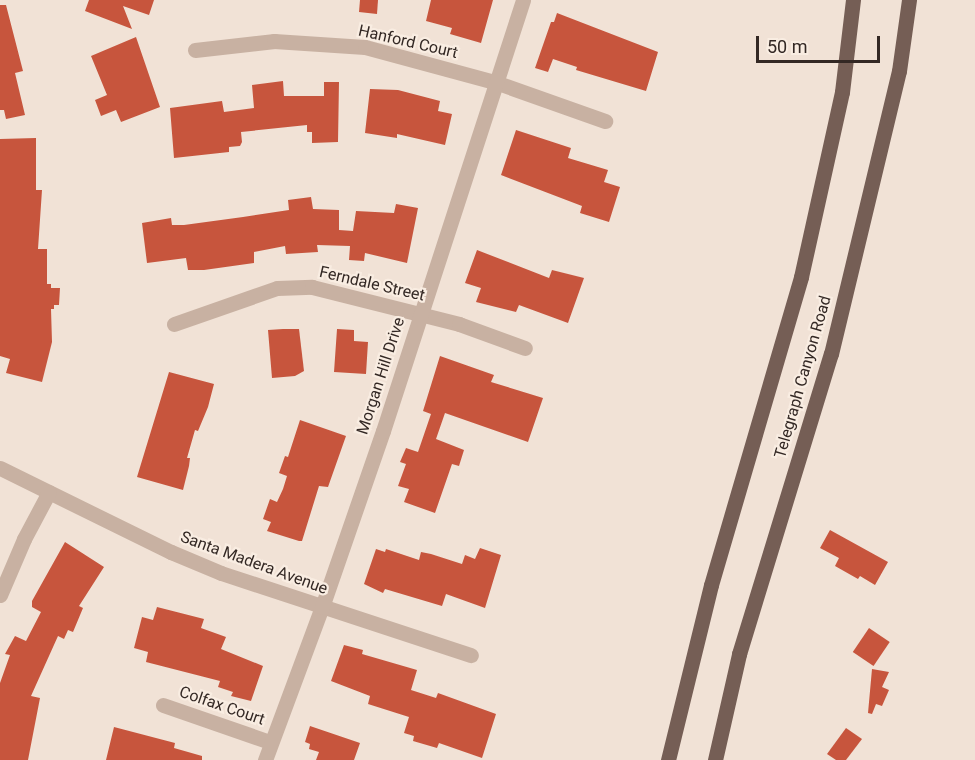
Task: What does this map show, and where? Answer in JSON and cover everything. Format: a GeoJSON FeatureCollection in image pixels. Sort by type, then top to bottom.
{"type":"FeatureCollection","features":[{"type":"Feature","properties":{"kind":"main road","name":"Telegraph Canyon Road"},"geometry":{"type":"LineString","coordinates":[[668,760],[711,585],[801,277],[842,92],[853,0]]}},
{"type":"Feature","properties":{"kind":"main road","name":"Telegraph Canyon Road"},"geometry":{"type":"LineString","coordinates":[[715,760],[739,654],[831,354],[899,71],[909,0]]}},
{"type":"Feature","properties":{"kind":"street","name":"Morgan Hill Drive"},"geometry":{"type":"LineString","coordinates":[[265,760],[270,741],[322,607],[421,314],[523,0]]}},
{"type":"Feature","properties":{"kind":"street","name":"Hanford Court"},"geometry":{"type":"LineString","coordinates":[[195,50],[274,41],[365,47],[495,82],[605,121]]}},
{"type":"Feature","properties":{"kind":"street","name":"Ferndale Street"},"geometry":{"type":"LineString","coordinates":[[174,324],[277,288],[312,287],[421,314],[525,348]]}},
{"type":"Feature","properties":{"kind":"street","name":"Santa Madera Avenue"},"geometry":{"type":"LineString","coordinates":[[0,468],[171,552],[221,573],[471,655]]}},
{"type":"Feature","properties":{"kind":"street"},"geometry":{"type":"LineString","coordinates":[[0,595],[24,539],[49,492]]}},
{"type":"Feature","properties":{"kind":"street","name":"Colfax Court"},"geometry":{"type":"LineString","coordinates":[[163,705],[270,741]]}},
{"type":"Feature","properties":{"kind":"building"},"geometry":{"type":"Polygon","coordinates":[[[89,0],[154,0],[149,15],[123,6],[132,29],[85,11],[89,0]]]}},
{"type":"Feature","properties":{"kind":"building"},"geometry":{"type":"Polygon","coordinates":[[[360,0],[378,0],[377,14],[359,12],[360,0]]]}},
{"type":"Feature","properties":{"kind":"building"},"geometry":{"type":"Polygon","coordinates":[[[431,0],[493,0],[481,43],[450,34],[452,28],[426,21],[431,0]]]}},
{"type":"Feature","properties":{"kind":"building"},"geometry":{"type":"Polygon","coordinates":[[[0,5],[6,5],[23,71],[15,73],[25,115],[6,119],[4,110],[0,110],[0,5]]]}},
{"type":"Feature","properties":{"kind":"building"},"geometry":{"type":"Polygon","coordinates":[[[557,13],[658,52],[646,91],[576,70],[577,67],[553,59],[548,72],[535,68],[551,22],[554,22],[557,13]]]}},
{"type":"Feature","properties":{"kind":"building"},"geometry":{"type":"Polygon","coordinates":[[[136,37],[160,107],[121,122],[116,110],[101,116],[95,100],[107,95],[91,56],[136,37]]]}},
{"type":"Feature","properties":{"kind":"building"},"geometry":{"type":"Polygon","coordinates":[[[283,81],[284,96],[324,96],[324,82],[339,82],[338,142],[312,143],[312,132],[307,132],[307,125],[241,132],[240,146],[229,147],[229,152],[174,158],[170,108],[222,101],[224,112],[254,108],[252,85],[283,81]]]}},
{"type":"Feature","properties":{"kind":"building"},"geometry":{"type":"Polygon","coordinates":[[[370,89],[398,90],[440,101],[438,111],[452,114],[445,145],[397,134],[397,138],[365,133],[370,89]]]}},
{"type":"Feature","properties":{"kind":"building"},"geometry":{"type":"Polygon","coordinates":[[[516,130],[571,148],[568,158],[608,170],[604,182],[620,187],[609,222],[580,213],[582,206],[501,175],[516,130]]]}},
{"type":"Feature","properties":{"kind":"building"},"geometry":{"type":"Polygon","coordinates":[[[36,138],[36,190],[42,190],[38,249],[47,249],[47,284],[51,284],[51,288],[60,288],[59,305],[54,305],[54,309],[51,309],[52,342],[42,382],[6,373],[10,359],[0,356],[0,139],[36,138]]]}},
{"type":"Feature","properties":{"kind":"building"},"geometry":{"type":"Polygon","coordinates":[[[311,197],[313,209],[339,210],[339,230],[353,231],[356,211],[394,213],[396,204],[418,208],[407,263],[365,253],[364,261],[349,260],[350,246],[317,245],[318,252],[286,254],[285,246],[254,252],[254,263],[204,270],[188,270],[186,258],[147,263],[142,223],[171,218],[172,225],[184,225],[289,210],[288,200],[311,197]]]}},
{"type":"Feature","properties":{"kind":"building"},"geometry":{"type":"Polygon","coordinates":[[[477,250],[549,278],[552,270],[584,278],[568,323],[519,305],[516,312],[476,302],[481,288],[465,283],[477,250]]]}},
{"type":"Feature","properties":{"kind":"building"},"geometry":{"type":"Polygon","coordinates":[[[299,329],[304,371],[295,376],[272,378],[268,330],[299,329]]]}},
{"type":"Feature","properties":{"kind":"building"},"geometry":{"type":"Polygon","coordinates":[[[337,329],[354,330],[354,341],[368,342],[366,374],[334,372],[337,329]]]}},
{"type":"Feature","properties":{"kind":"building"},"geometry":{"type":"Polygon","coordinates":[[[440,356],[494,375],[491,382],[543,398],[528,442],[445,413],[436,439],[464,450],[459,466],[452,464],[435,513],[404,502],[409,489],[398,486],[406,464],[400,462],[406,448],[418,452],[431,414],[423,411],[440,356]]]}},
{"type":"Feature","properties":{"kind":"building"},"geometry":{"type":"Polygon","coordinates":[[[169,372],[214,384],[208,407],[198,431],[195,430],[187,458],[190,458],[183,490],[137,477],[169,372]]]}},
{"type":"Feature","properties":{"kind":"building"},"geometry":{"type":"Polygon","coordinates":[[[300,420],[346,436],[328,487],[319,486],[302,541],[267,531],[271,522],[263,519],[270,499],[277,502],[283,489],[287,476],[279,473],[285,456],[288,457],[300,420]]]}},
{"type":"Feature","properties":{"kind":"building"},"geometry":{"type":"Polygon","coordinates":[[[830,530],[888,562],[875,585],[860,576],[858,579],[835,566],[839,558],[820,548],[830,530]]]}},
{"type":"Feature","properties":{"kind":"building"},"geometry":{"type":"Polygon","coordinates":[[[65,542],[104,567],[79,606],[83,608],[73,632],[68,630],[64,639],[58,636],[31,696],[40,698],[28,760],[0,760],[0,683],[10,655],[5,654],[15,636],[26,641],[41,612],[32,607],[32,601],[65,542]]]}},
{"type":"Feature","properties":{"kind":"building"},"geometry":{"type":"Polygon","coordinates":[[[480,548],[501,555],[485,608],[446,594],[442,606],[385,589],[383,593],[364,584],[376,549],[385,552],[386,549],[419,560],[421,552],[462,564],[465,555],[475,559],[480,548]]]}},
{"type":"Feature","properties":{"kind":"building"},"geometry":{"type":"Polygon","coordinates":[[[157,607],[204,619],[201,628],[226,637],[221,649],[263,666],[251,701],[231,696],[233,692],[218,687],[220,681],[146,662],[148,652],[134,648],[142,617],[153,620],[157,607]]]}},
{"type":"Feature","properties":{"kind":"building"},"geometry":{"type":"Polygon","coordinates":[[[869,628],[890,642],[874,666],[853,652],[869,628]]]}},
{"type":"Feature","properties":{"kind":"building"},"geometry":{"type":"Polygon","coordinates":[[[344,645],[363,650],[362,654],[417,670],[411,690],[436,698],[438,693],[496,714],[482,758],[439,743],[437,748],[413,741],[414,736],[404,733],[409,717],[368,704],[370,696],[331,681],[344,645]]]}},
{"type":"Feature","properties":{"kind":"building"},"geometry":{"type":"Polygon","coordinates":[[[872,669],[889,672],[882,687],[889,690],[882,706],[876,704],[872,714],[868,713],[872,669]]]}},
{"type":"Feature","properties":{"kind":"building"},"geometry":{"type":"Polygon","coordinates":[[[310,726],[360,743],[354,760],[316,760],[319,752],[309,749],[310,744],[305,742],[310,726]]]}},
{"type":"Feature","properties":{"kind":"building"},"geometry":{"type":"Polygon","coordinates":[[[114,727],[175,743],[174,748],[202,756],[202,760],[106,760],[114,727]]]}},
{"type":"Feature","properties":{"kind":"building"},"geometry":{"type":"Polygon","coordinates":[[[846,728],[862,739],[846,760],[836,760],[827,754],[846,728]]]}}]}
